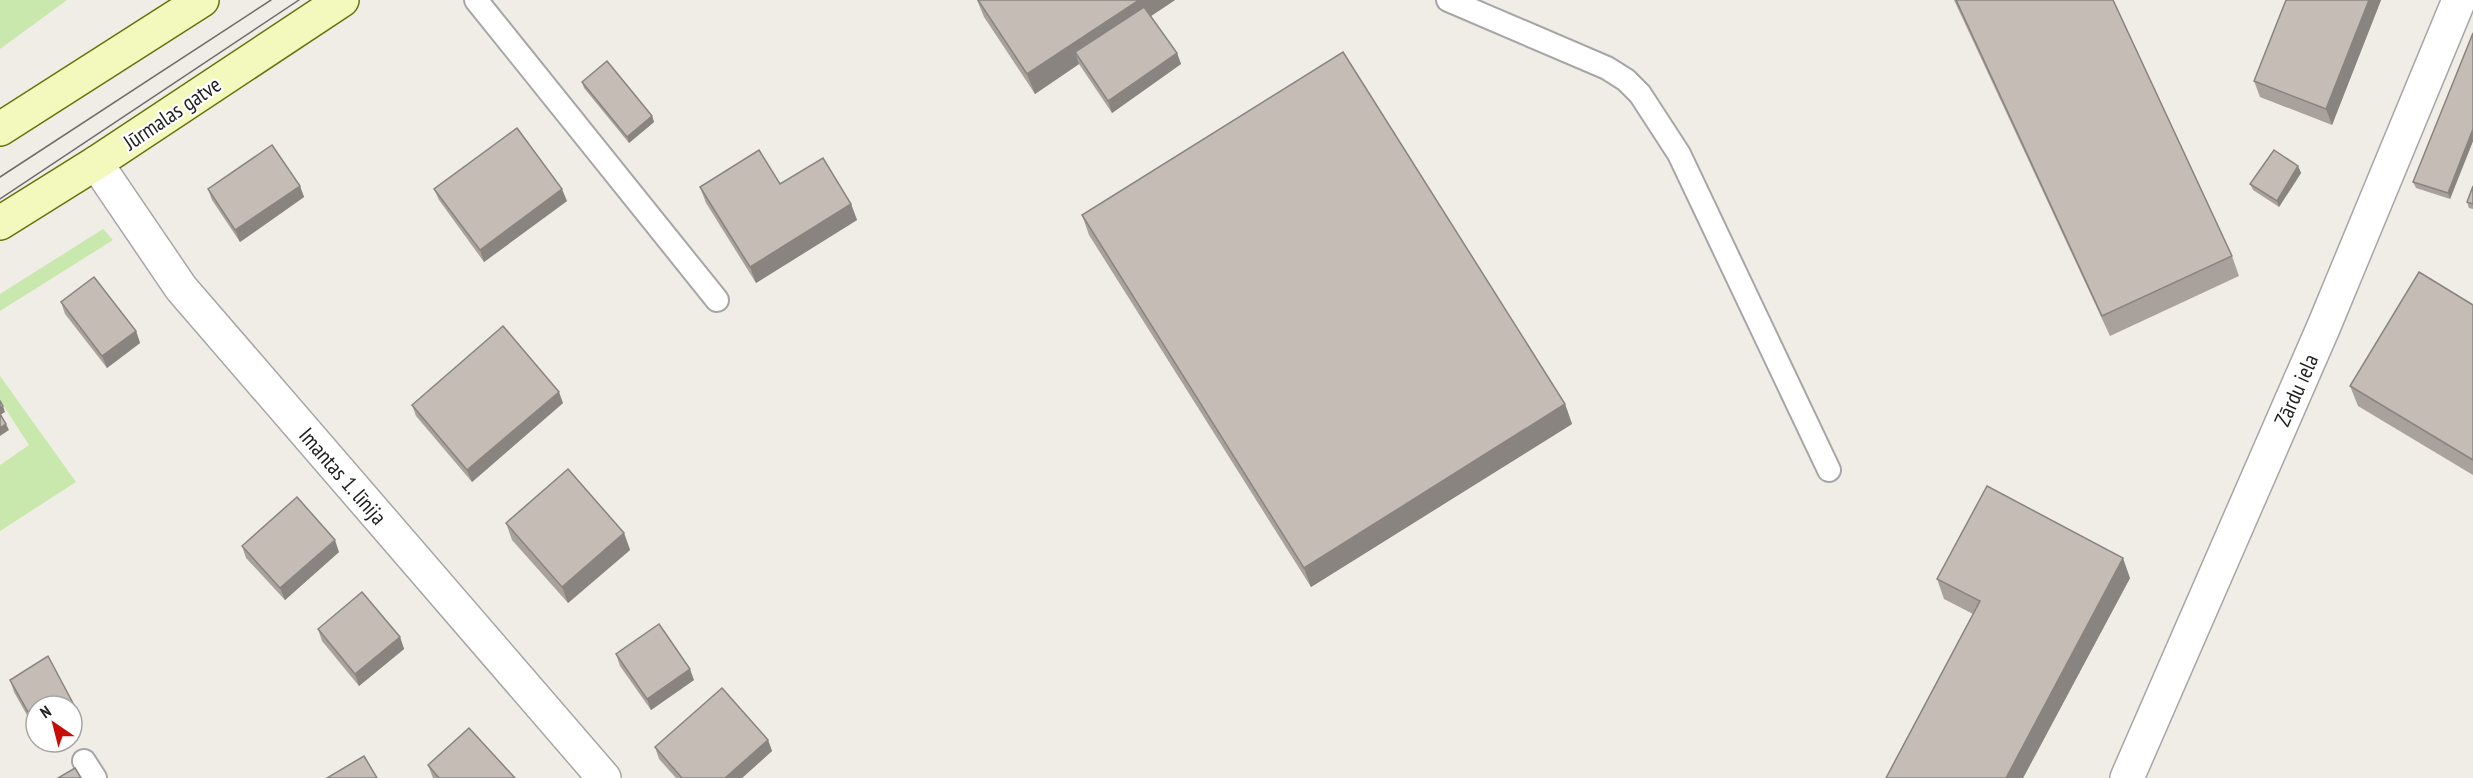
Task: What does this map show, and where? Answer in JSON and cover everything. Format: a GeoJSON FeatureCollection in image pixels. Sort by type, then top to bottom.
{"type":"FeatureCollection","features":[{"type":"Feature","properties":{"kind":"main road"},"geometry":{"type":"LineString","coordinates":[[0,129],[202,0]]}},
{"type":"Feature","properties":{"kind":"main road","name":"Jūrmalas gatve"},"geometry":{"type":"LineString","coordinates":[[0,223],[96,163],[342,0]]}},
{"type":"Feature","properties":{"kind":"street","name":"Zārdu iela"},"geometry":{"type":"LineString","coordinates":[[2127,778],[2324,326],[2459,0]]}},
{"type":"Feature","properties":{"kind":"street","name":"Imantas 1. līnija"},"geometry":{"type":"LineString","coordinates":[[96,163],[181,288],[604,778]]}},
{"type":"Feature","properties":{"kind":"lane"},"geometry":{"type":"LineString","coordinates":[[476,0],[717,300]]}},
{"type":"Feature","properties":{"kind":"lane"},"geometry":{"type":"LineString","coordinates":[[1448,0],[1607,68],[1626,80],[1640,94],[1679,154],[1829,470]]}},
{"type":"Feature","properties":{"kind":"green space"},"geometry":{"type":"Polygon","coordinates":[[[0,0],[67,0],[0,49],[0,0]]]}},
{"type":"Feature","properties":{"kind":"green space"},"geometry":{"type":"Polygon","coordinates":[[[103,229],[113,240],[0,311],[0,294],[103,229]]]}},
{"type":"Feature","properties":{"kind":"green space"},"geometry":{"type":"Polygon","coordinates":[[[0,376],[76,482],[0,531],[0,465],[29,445],[0,400],[0,376]]]}},
{"type":"Feature","properties":{"kind":"building"},"geometry":{"type":"Polygon","coordinates":[[[978,0],[1139,0],[1027,74],[978,0]]]}},
{"type":"Feature","properties":{"kind":"building"},"geometry":{"type":"Polygon","coordinates":[[[1956,0],[2113,0],[2232,256],[2102,316],[1956,0]]]}},
{"type":"Feature","properties":{"kind":"building"},"geometry":{"type":"Polygon","coordinates":[[[2286,0],[2369,0],[2326,109],[2254,81],[2286,0]]]}},
{"type":"Feature","properties":{"kind":"building"},"geometry":{"type":"Polygon","coordinates":[[[1144,7],[1177,53],[1108,101],[1075,52],[1144,7]]]}},
{"type":"Feature","properties":{"kind":"building"},"geometry":{"type":"Polygon","coordinates":[[[2473,33],[2473,129],[2448,193],[2413,182],[2473,33]]]}},
{"type":"Feature","properties":{"kind":"building"},"geometry":{"type":"Polygon","coordinates":[[[1343,52],[1565,404],[1304,568],[1082,215],[1343,52]]]}},
{"type":"Feature","properties":{"kind":"building"},"geometry":{"type":"Polygon","coordinates":[[[607,61],[652,116],[627,137],[582,82],[607,61]]]}},
{"type":"Feature","properties":{"kind":"building"},"geometry":{"type":"Polygon","coordinates":[[[517,128],[562,189],[480,250],[434,189],[517,128]]]}},
{"type":"Feature","properties":{"kind":"building"},"geometry":{"type":"Polygon","coordinates":[[[272,145],[300,186],[235,230],[208,189],[272,145]]]}},
{"type":"Feature","properties":{"kind":"building"},"geometry":{"type":"Polygon","coordinates":[[[759,150],[780,184],[823,158],[851,204],[750,267],[700,187],[759,150]]]}},
{"type":"Feature","properties":{"kind":"building"},"geometry":{"type":"Polygon","coordinates":[[[2274,150],[2298,166],[2277,201],[2250,184],[2274,150]]]}},
{"type":"Feature","properties":{"kind":"building"},"geometry":{"type":"Polygon","coordinates":[[[2473,186],[2473,204],[2467,202],[2473,186]]]}},
{"type":"Feature","properties":{"kind":"building"},"geometry":{"type":"Polygon","coordinates":[[[2419,272],[2473,305],[2473,460],[2350,386],[2419,272]]]}},
{"type":"Feature","properties":{"kind":"building"},"geometry":{"type":"Polygon","coordinates":[[[94,277],[136,331],[102,356],[61,302],[94,277]]]}},
{"type":"Feature","properties":{"kind":"building"},"geometry":{"type":"Polygon","coordinates":[[[503,326],[559,392],[467,470],[412,405],[503,326]]]}},
{"type":"Feature","properties":{"kind":"building"},"geometry":{"type":"Polygon","coordinates":[[[0,414],[6,424],[0,428],[0,414]]]}},
{"type":"Feature","properties":{"kind":"building"},"geometry":{"type":"Polygon","coordinates":[[[568,469],[624,533],[562,587],[506,523],[568,469]]]}},
{"type":"Feature","properties":{"kind":"building"},"geometry":{"type":"Polygon","coordinates":[[[1987,486],[2123,558],[2006,778],[1886,778],[1980,601],[1937,579],[1987,486]]]}},
{"type":"Feature","properties":{"kind":"building"},"geometry":{"type":"Polygon","coordinates":[[[297,497],[335,540],[280,588],[242,546],[297,497]]]}},
{"type":"Feature","properties":{"kind":"building"},"geometry":{"type":"Polygon","coordinates":[[[362,592],[400,637],[355,674],[318,629],[362,592]]]}},
{"type":"Feature","properties":{"kind":"building"},"geometry":{"type":"Polygon","coordinates":[[[659,624],[690,669],[647,699],[616,654],[659,624]]]}},
{"type":"Feature","properties":{"kind":"building"},"geometry":{"type":"Polygon","coordinates":[[[48,656],[68,694],[24,694],[24,705],[10,680],[48,656]]]}},
{"type":"Feature","properties":{"kind":"building"},"geometry":{"type":"Polygon","coordinates":[[[722,688],[768,740],[725,778],[682,778],[655,747],[722,688]]]}},
{"type":"Feature","properties":{"kind":"building"},"geometry":{"type":"Polygon","coordinates":[[[469,728],[515,778],[439,778],[428,765],[469,728]]]}},
{"type":"Feature","properties":{"kind":"building"},"geometry":{"type":"Polygon","coordinates":[[[364,756],[377,778],[327,778],[364,756]]]}},
{"type":"Feature","properties":{"kind":"building"},"geometry":{"type":"Polygon","coordinates":[[[75,768],[81,778],[58,778],[75,768]]]}},
{"type":"Feature","properties":{"kind":"tram line"},"geometry":{"type":"LineString","coordinates":[[0,177],[271,0]]}},
{"type":"Feature","properties":{"kind":"tram line"},"geometry":{"type":"LineString","coordinates":[[0,199],[299,0]]}}]}
